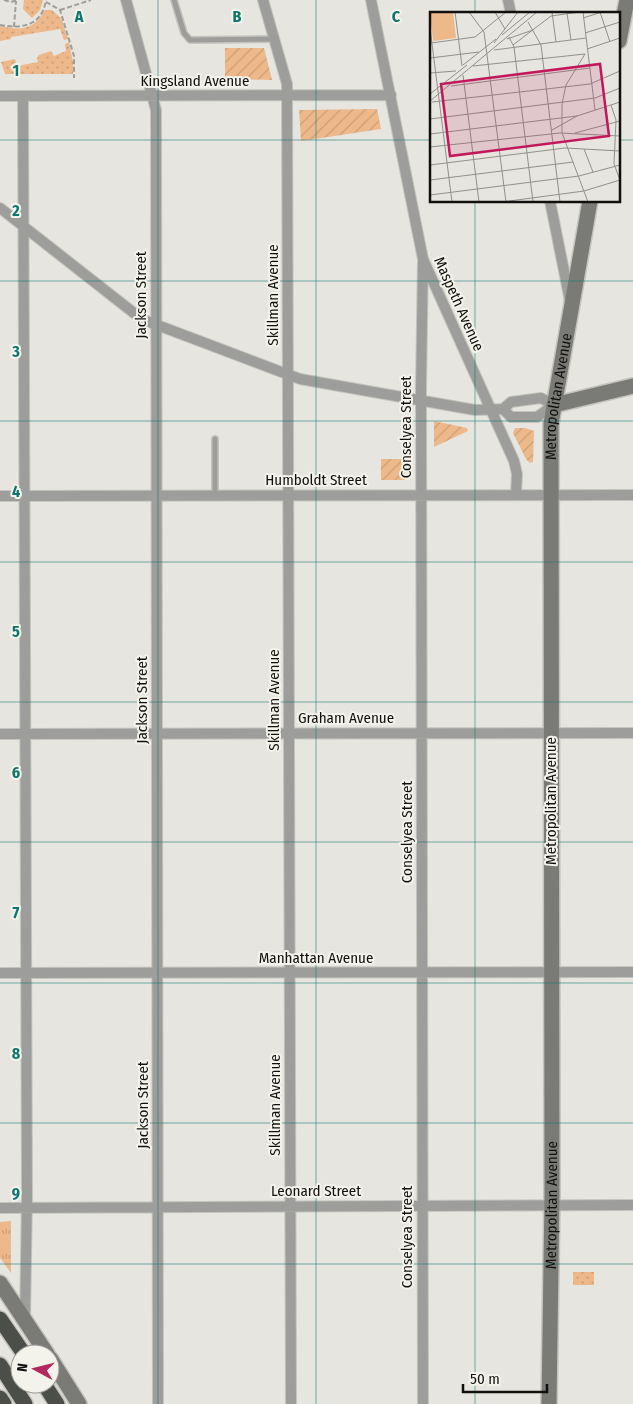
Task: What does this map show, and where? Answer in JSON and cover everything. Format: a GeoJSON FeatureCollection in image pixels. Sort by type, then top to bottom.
{"type":"FeatureCollection","features":[{"type":"Feature","properties":{"kind":"highway"},"geometry":{"type":"LineString","coordinates":[[0,1318],[17,1344]]}},
{"type":"Feature","properties":{"kind":"highway"},"geometry":{"type":"LineString","coordinates":[[0,1365],[26,1404]]}},
{"type":"Feature","properties":{"kind":"highway"},"geometry":{"type":"LineString","coordinates":[[0,1398],[4,1404]]}},
{"type":"Feature","properties":{"kind":"main road"},"geometry":{"type":"LineString","coordinates":[[620,37],[627,0]]}},
{"type":"Feature","properties":{"kind":"main road","name":"Metropolitan Avenue"},"geometry":{"type":"LineString","coordinates":[[549,1404],[552,1206],[551,424],[590,202]]}},
{"type":"Feature","properties":{"kind":"main road"},"geometry":{"type":"LineString","coordinates":[[554,406],[633,386]]}},
{"type":"Feature","properties":{"kind":"main road"},"geometry":{"type":"LineString","coordinates":[[0,1283],[41,1344]]}},
{"type":"Feature","properties":{"kind":"main road"},"geometry":{"type":"LineString","coordinates":[[60,1374],[79,1404]]}},
{"type":"Feature","properties":{"kind":"street","name":"Jackson Street"},"geometry":{"type":"LineString","coordinates":[[126,0],[156,110],[158,1404]]}},
{"type":"Feature","properties":{"kind":"street","name":"Skillman Avenue"},"geometry":{"type":"LineString","coordinates":[[263,0],[287,84],[291,1404]]}},
{"type":"Feature","properties":{"kind":"street","name":"Maspeth Avenue"},"geometry":{"type":"LineString","coordinates":[[371,0],[423,259],[514,461],[518,474],[516,494]]}},
{"type":"Feature","properties":{"kind":"street","name":"Kingsland Avenue"},"geometry":{"type":"LineString","coordinates":[[0,96],[391,95]]}},
{"type":"Feature","properties":{"kind":"street"},"geometry":{"type":"LineString","coordinates":[[23,96],[26,1320]]}},
{"type":"Feature","properties":{"kind":"street"},"geometry":{"type":"LineString","coordinates":[[550,202],[571,307]]}},
{"type":"Feature","properties":{"kind":"street"},"geometry":{"type":"LineString","coordinates":[[0,208],[139,317],[300,379],[421,402],[475,410],[503,410],[511,402],[541,398],[554,406],[537,417],[511,417],[503,410]]}},
{"type":"Feature","properties":{"kind":"street","name":"Conselyea Street"},"geometry":{"type":"LineString","coordinates":[[423,259],[421,402],[423,1404]]}},
{"type":"Feature","properties":{"kind":"street","name":"Humboldt Street"},"geometry":{"type":"LineString","coordinates":[[0,496],[633,495]]}},
{"type":"Feature","properties":{"kind":"street","name":"Graham Avenue"},"geometry":{"type":"LineString","coordinates":[[0,734],[633,733]]}},
{"type":"Feature","properties":{"kind":"street","name":"Manhattan Avenue"},"geometry":{"type":"LineString","coordinates":[[0,973],[633,972]]}},
{"type":"Feature","properties":{"kind":"street","name":"Leonard Street"},"geometry":{"type":"LineString","coordinates":[[0,1208],[633,1205]]}},
{"type":"Feature","properties":{"kind":"lane"},"geometry":{"type":"LineString","coordinates":[[174,0],[184,33],[190,40],[274,39]]}},
{"type":"Feature","properties":{"kind":"lane"},"geometry":{"type":"LineString","coordinates":[[215,439],[215,496]]}},
{"type":"Feature","properties":{"kind":"path"},"geometry":{"type":"LineString","coordinates":[[4,0],[17,1],[14,27]]}},
{"type":"Feature","properties":{"kind":"path"},"geometry":{"type":"LineString","coordinates":[[60,10],[91,0]]}},
{"type":"Feature","properties":{"kind":"path"},"geometry":{"type":"LineString","coordinates":[[0,25],[23,27],[40,15],[46,1],[60,10],[74,56],[74,78]]}},
{"type":"Feature","properties":{"kind":"green space"},"geometry":{"type":"Polygon","coordinates":[[[24,0],[43,0],[40,10],[32,18],[23,9],[24,0]]]}},
{"type":"Feature","properties":{"kind":"green space"},"geometry":{"type":"Polygon","coordinates":[[[45,10],[52,10],[61,18],[68,39],[64,40],[60,29],[11,37],[11,39],[0,41],[0,26],[26,27],[36,22],[45,10]]]}},
{"type":"Feature","properties":{"kind":"green space"},"geometry":{"type":"Polygon","coordinates":[[[69,42],[73,74],[5,74],[1,62],[15,59],[17,66],[38,62],[37,58],[39,55],[51,51],[54,56],[66,51],[65,44],[69,42]]]}},
{"type":"Feature","properties":{"kind":"green space"},"geometry":{"type":"Polygon","coordinates":[[[225,48],[264,48],[272,80],[225,79],[225,48]]]}},
{"type":"Feature","properties":{"kind":"green space"},"geometry":{"type":"Polygon","coordinates":[[[377,109],[381,129],[301,141],[299,110],[377,109]]]}},
{"type":"Feature","properties":{"kind":"green space"},"geometry":{"type":"Polygon","coordinates":[[[434,421],[467,428],[468,431],[434,447],[434,421]]]}},
{"type":"Feature","properties":{"kind":"green space"},"geometry":{"type":"Polygon","coordinates":[[[515,428],[525,428],[534,431],[533,462],[530,463],[526,459],[513,433],[515,428]]]}},
{"type":"Feature","properties":{"kind":"green space"},"geometry":{"type":"Polygon","coordinates":[[[381,459],[405,459],[405,480],[381,480],[381,459]]]}},
{"type":"Feature","properties":{"kind":"green space"},"geometry":{"type":"Polygon","coordinates":[[[11,1221],[11,1273],[0,1258],[0,1222],[11,1221]]]}},
{"type":"Feature","properties":{"kind":"green space"},"geometry":{"type":"Polygon","coordinates":[[[573,1272],[594,1272],[594,1285],[573,1285],[573,1272]]]}}]}
